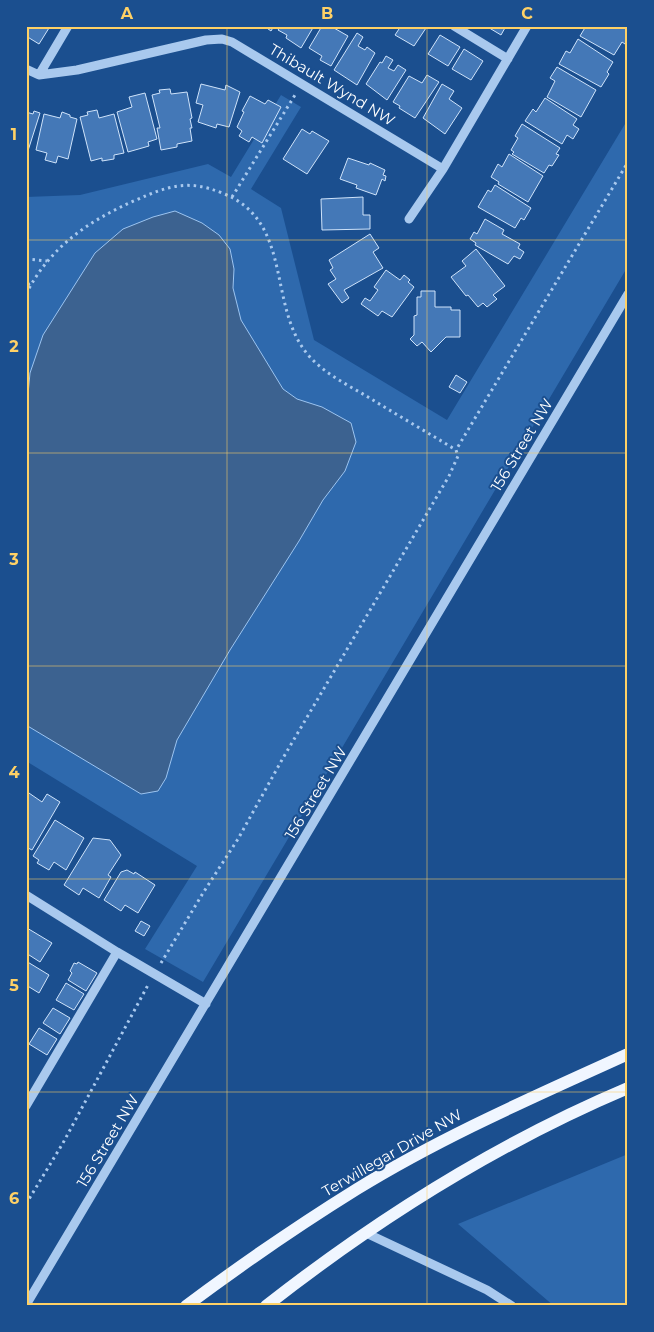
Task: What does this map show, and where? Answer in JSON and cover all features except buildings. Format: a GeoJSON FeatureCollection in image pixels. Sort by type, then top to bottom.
{"type":"FeatureCollection","features":[{"type":"Feature","properties":{"kind":"main road","name":"Terwillegar Drive NW"},"geometry":{"type":"LineString","coordinates":[[186,1306],[266,1249],[358,1188],[485,1119],[628,1054]]}},
{"type":"Feature","properties":{"kind":"main road"},"geometry":{"type":"LineString","coordinates":[[266,1306],[366,1233],[478,1161],[536,1130],[628,1088]]}},
{"type":"Feature","properties":{"kind":"street"},"geometry":{"type":"LineString","coordinates":[[26,69],[39,75],[68,26]]}},
{"type":"Feature","properties":{"kind":"street"},"geometry":{"type":"LineString","coordinates":[[454,26],[508,59]]}},
{"type":"Feature","properties":{"kind":"street"},"geometry":{"type":"LineString","coordinates":[[409,219],[443,169],[527,26]]}},
{"type":"Feature","properties":{"kind":"street","name":"Thibault Wynd NW"},"geometry":{"type":"LineString","coordinates":[[39,75],[77,70],[206,40],[222,39],[232,42],[302,83],[443,169]]}},
{"type":"Feature","properties":{"kind":"street","name":"156 Street NW"},"geometry":{"type":"LineString","coordinates":[[26,1305],[628,294]]}},
{"type":"Feature","properties":{"kind":"street"},"geometry":{"type":"LineString","coordinates":[[26,895],[117,952],[206,1004]]}},
{"type":"Feature","properties":{"kind":"street"},"geometry":{"type":"LineString","coordinates":[[26,1106],[117,952]]}},
{"type":"Feature","properties":{"kind":"street"},"geometry":{"type":"LineString","coordinates":[[366,1233],[487,1290],[512,1306]]}},
{"type":"Feature","properties":{"kind":"path"},"geometry":{"type":"LineString","coordinates":[[232,197],[302,83]]}},
{"type":"Feature","properties":{"kind":"path"},"geometry":{"type":"LineString","coordinates":[[456,450],[628,162]]}},
{"type":"Feature","properties":{"kind":"path"},"geometry":{"type":"LineString","coordinates":[[26,294],[47,261],[71,238],[99,217],[161,189],[193,185],[206,187],[232,197],[255,215],[263,226],[275,257],[289,319],[308,355],[328,373],[456,450],[458,456],[238,839],[203,892],[154,974],[63,1143],[26,1204]]}},
{"type":"Feature","properties":{"kind":"path"},"geometry":{"type":"LineString","coordinates":[[26,259],[47,261]]}},
{"type":"Feature","properties":{"kind":"path"},"geometry":{"type":"LineString","coordinates":[[26,277],[30,288]]}},
{"type":"Feature","properties":{"kind":"shaded area"},"geometry":{"type":"Polygon","coordinates":[[[281,95],[301,107],[251,189],[281,208],[314,340],[447,420],[628,119],[628,266],[203,982],[145,949],[197,866],[26,761],[26,197],[80,195],[208,164],[231,177],[281,95]]]}},
{"type":"Feature","properties":{"kind":"shaded area"},"geometry":{"type":"Polygon","coordinates":[[[175,211],[202,223],[219,235],[230,249],[234,269],[233,288],[241,320],[283,389],[297,399],[322,407],[351,423],[356,442],[345,471],[323,500],[177,740],[166,778],[158,791],[141,794],[26,725],[26,416],[30,373],[43,335],[95,253],[123,229],[153,217],[175,211]]]}},
{"type":"Feature","properties":{"kind":"shaded area"},"geometry":{"type":"Polygon","coordinates":[[[628,1154],[628,1306],[554,1306],[458,1224],[628,1154]]]}}]}
